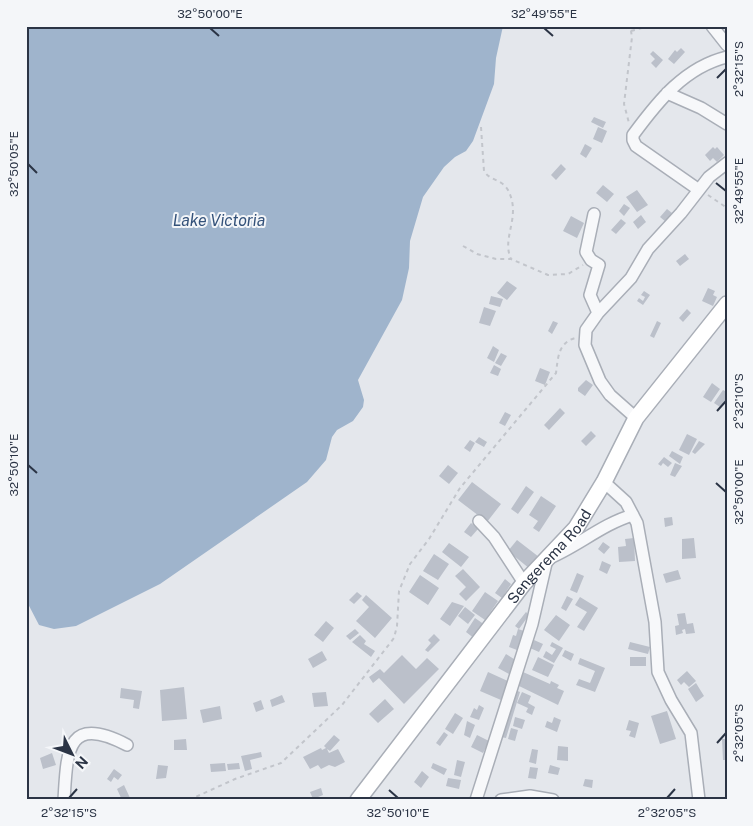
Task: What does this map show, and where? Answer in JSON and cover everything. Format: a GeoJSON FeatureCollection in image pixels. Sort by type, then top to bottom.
{"type":"FeatureCollection","features":[{"type":"Feature","properties":{"kind":"main road","name":"Sengerema Road"},"geometry":{"type":"LineString","coordinates":[[358,800],[524,583],[576,528],[604,482],[636,418],[727,304]]}},
{"type":"Feature","properties":{"kind":"street"},"geometry":{"type":"LineString","coordinates":[[712,26],[727,45]]}},
{"type":"Feature","properties":{"kind":"street"},"geometry":{"type":"LineString","coordinates":[[699,190],[636,146],[632,140],[633,135],[667,93],[700,66],[727,57]]}},
{"type":"Feature","properties":{"kind":"street"},"geometry":{"type":"LineString","coordinates":[[667,93],[709,112],[727,124]]}},
{"type":"Feature","properties":{"kind":"street"},"geometry":{"type":"LineString","coordinates":[[636,418],[610,395],[600,381],[585,345],[585,335],[589,324],[622,288],[648,249],[681,213],[709,177],[727,163]]}},
{"type":"Feature","properties":{"kind":"street"},"geometry":{"type":"LineString","coordinates":[[594,214],[586,252],[600,269],[590,295],[598,312]]}},
{"type":"Feature","properties":{"kind":"street"},"geometry":{"type":"LineString","coordinates":[[604,482],[626,502],[634,515],[656,622],[658,672],[671,700],[691,733],[699,800]]}},
{"type":"Feature","properties":{"kind":"street"},"geometry":{"type":"LineString","coordinates":[[476,800],[532,624],[547,559],[565,552],[618,520],[634,515]]}},
{"type":"Feature","properties":{"kind":"street"},"geometry":{"type":"LineString","coordinates":[[479,522],[494,537],[524,583]]}},
{"type":"Feature","properties":{"kind":"street"},"geometry":{"type":"LineString","coordinates":[[64,800],[70,752],[78,735],[88,733],[101,734],[113,737],[127,745]]}},
{"type":"Feature","properties":{"kind":"street"},"geometry":{"type":"LineString","coordinates":[[502,800],[530,796],[553,800]]}},
{"type":"Feature","properties":{"kind":"path"},"geometry":{"type":"LineString","coordinates":[[624,26],[631,31],[632,43],[624,104],[633,135]]}},
{"type":"Feature","properties":{"kind":"path"},"geometry":{"type":"LineString","coordinates":[[631,31],[649,26]]}},
{"type":"Feature","properties":{"kind":"path"},"geometry":{"type":"LineString","coordinates":[[481,127],[484,171],[488,177],[501,181],[511,197],[514,218],[507,247],[511,259]]}},
{"type":"Feature","properties":{"kind":"path"},"geometry":{"type":"LineString","coordinates":[[699,190],[727,208]]}},
{"type":"Feature","properties":{"kind":"path"},"geometry":{"type":"LineString","coordinates":[[463,246],[486,256],[511,259],[548,275],[559,276],[568,274],[591,260]]}},
{"type":"Feature","properties":{"kind":"path"},"geometry":{"type":"LineString","coordinates":[[189,800],[236,779],[281,763],[342,705],[394,638],[397,626],[399,590],[404,578],[460,488],[556,373],[559,350],[572,339],[585,335]]}},
{"type":"Feature","properties":{"kind":"water","name":"Lake Victoria"},"geometry":{"type":"Polygon","coordinates":[[[26,26],[503,26],[496,58],[494,84],[473,141],[466,151],[455,157],[444,167],[423,197],[410,241],[409,268],[402,300],[358,380],[364,400],[363,407],[353,421],[337,430],[332,437],[326,460],[307,482],[160,584],[76,626],[54,629],[39,625],[26,600],[26,26]]]}},
{"type":"Feature","properties":{"kind":"building"},"geometry":{"type":"Polygon","coordinates":[[[681,48],[685,52],[674,64],[668,59],[675,50],[677,52],[681,48]]]}},
{"type":"Feature","properties":{"kind":"building"},"geometry":{"type":"Polygon","coordinates":[[[653,51],[663,60],[656,68],[651,63],[655,59],[650,54],[653,51]]]}},
{"type":"Feature","properties":{"kind":"building"},"geometry":{"type":"Polygon","coordinates":[[[594,117],[606,122],[603,128],[591,122],[594,117]]]}},
{"type":"Feature","properties":{"kind":"building"},"geometry":{"type":"Polygon","coordinates":[[[598,127],[607,131],[602,143],[593,139],[598,127]]]}},
{"type":"Feature","properties":{"kind":"building"},"geometry":{"type":"Polygon","coordinates":[[[585,144],[592,148],[586,158],[580,154],[585,144]]]}},
{"type":"Feature","properties":{"kind":"building"},"geometry":{"type":"Polygon","coordinates":[[[713,147],[715,149],[717,147],[724,155],[717,162],[713,158],[710,161],[705,155],[713,147]]]}},
{"type":"Feature","properties":{"kind":"building"},"geometry":{"type":"Polygon","coordinates":[[[561,164],[566,169],[556,180],[551,175],[561,164]]]}},
{"type":"Feature","properties":{"kind":"building"},"geometry":{"type":"Polygon","coordinates":[[[603,185],[614,194],[607,202],[596,193],[603,185]]]}},
{"type":"Feature","properties":{"kind":"building"},"geometry":{"type":"Polygon","coordinates":[[[637,190],[648,205],[637,212],[626,197],[637,190]]]}},
{"type":"Feature","properties":{"kind":"building"},"geometry":{"type":"Polygon","coordinates":[[[624,204],[630,208],[624,216],[619,211],[624,204]]]}},
{"type":"Feature","properties":{"kind":"building"},"geometry":{"type":"Polygon","coordinates":[[[667,209],[672,213],[666,222],[660,217],[667,209]]]}},
{"type":"Feature","properties":{"kind":"building"},"geometry":{"type":"Polygon","coordinates":[[[641,215],[646,222],[638,229],[633,222],[641,215]]]}},
{"type":"Feature","properties":{"kind":"building"},"geometry":{"type":"Polygon","coordinates":[[[571,216],[584,223],[577,238],[563,231],[571,216]]]}},
{"type":"Feature","properties":{"kind":"building"},"geometry":{"type":"Polygon","coordinates":[[[621,219],[626,223],[616,234],[611,230],[621,219]]]}},
{"type":"Feature","properties":{"kind":"building"},"geometry":{"type":"Polygon","coordinates":[[[685,254],[689,259],[680,266],[676,261],[685,254]]]}},
{"type":"Feature","properties":{"kind":"building"},"geometry":{"type":"Polygon","coordinates":[[[507,281],[517,288],[507,300],[497,293],[507,281]]]}},
{"type":"Feature","properties":{"kind":"building"},"geometry":{"type":"Polygon","coordinates":[[[708,288],[715,291],[713,295],[717,297],[713,306],[702,301],[708,288]]]}},
{"type":"Feature","properties":{"kind":"building"},"geometry":{"type":"Polygon","coordinates":[[[644,291],[650,295],[643,305],[637,301],[639,298],[643,301],[645,297],[641,295],[644,291]]]}},
{"type":"Feature","properties":{"kind":"building"},"geometry":{"type":"Polygon","coordinates":[[[491,296],[503,299],[500,307],[489,304],[491,296]]]}},
{"type":"Feature","properties":{"kind":"building"},"geometry":{"type":"Polygon","coordinates":[[[484,307],[496,311],[490,326],[479,323],[484,307]]]}},
{"type":"Feature","properties":{"kind":"building"},"geometry":{"type":"Polygon","coordinates":[[[687,309],[691,313],[683,322],[679,318],[687,309]]]}},
{"type":"Feature","properties":{"kind":"building"},"geometry":{"type":"Polygon","coordinates":[[[553,321],[558,323],[552,334],[548,331],[553,321]]]}},
{"type":"Feature","properties":{"kind":"building"},"geometry":{"type":"Polygon","coordinates":[[[657,321],[661,323],[654,338],[650,336],[657,321]]]}},
{"type":"Feature","properties":{"kind":"building"},"geometry":{"type":"Polygon","coordinates":[[[493,346],[499,350],[494,362],[487,358],[493,346]]]}},
{"type":"Feature","properties":{"kind":"building"},"geometry":{"type":"Polygon","coordinates":[[[501,353],[507,356],[501,366],[495,363],[501,353]]]}},
{"type":"Feature","properties":{"kind":"building"},"geometry":{"type":"Polygon","coordinates":[[[494,365],[501,369],[498,376],[490,373],[494,365]]]}},
{"type":"Feature","properties":{"kind":"building"},"geometry":{"type":"Polygon","coordinates":[[[540,368],[550,372],[545,385],[535,381],[540,368]]]}},
{"type":"Feature","properties":{"kind":"building"},"geometry":{"type":"Polygon","coordinates":[[[586,380],[593,385],[585,396],[578,391],[578,388],[586,380]]]}},
{"type":"Feature","properties":{"kind":"building"},"geometry":{"type":"Polygon","coordinates":[[[712,383],[720,389],[711,402],[703,397],[712,383]]]}},
{"type":"Feature","properties":{"kind":"building"},"geometry":{"type":"Polygon","coordinates":[[[723,390],[727,392],[727,398],[720,407],[714,403],[723,390]]]}},
{"type":"Feature","properties":{"kind":"building"},"geometry":{"type":"Polygon","coordinates":[[[560,408],[565,413],[549,430],[544,425],[560,408]]]}},
{"type":"Feature","properties":{"kind":"building"},"geometry":{"type":"Polygon","coordinates":[[[505,412],[511,415],[505,426],[499,423],[505,412]]]}},
{"type":"Feature","properties":{"kind":"building"},"geometry":{"type":"Polygon","coordinates":[[[591,431],[596,436],[586,446],[581,441],[591,431]]]}},
{"type":"Feature","properties":{"kind":"building"},"geometry":{"type":"Polygon","coordinates":[[[687,434],[697,439],[689,455],[679,450],[687,434]]]}},
{"type":"Feature","properties":{"kind":"building"},"geometry":{"type":"Polygon","coordinates":[[[479,437],[487,442],[484,447],[475,442],[479,437]]]}},
{"type":"Feature","properties":{"kind":"building"},"geometry":{"type":"Polygon","coordinates":[[[470,440],[475,443],[470,452],[464,448],[470,440]]]}},
{"type":"Feature","properties":{"kind":"building"},"geometry":{"type":"Polygon","coordinates":[[[699,441],[705,444],[695,454],[692,452],[699,441]]]}},
{"type":"Feature","properties":{"kind":"building"},"geometry":{"type":"Polygon","coordinates":[[[672,451],[683,457],[680,464],[669,456],[672,451]]]}},
{"type":"Feature","properties":{"kind":"building"},"geometry":{"type":"Polygon","coordinates":[[[664,457],[672,463],[668,467],[663,463],[661,466],[658,464],[664,457]]]}},
{"type":"Feature","properties":{"kind":"building"},"geometry":{"type":"Polygon","coordinates":[[[675,463],[682,466],[675,477],[670,475],[675,463]]]}},
{"type":"Feature","properties":{"kind":"building"},"geometry":{"type":"Polygon","coordinates":[[[448,465],[458,473],[449,484],[439,476],[448,465]]]}},
{"type":"Feature","properties":{"kind":"building"},"geometry":{"type":"Polygon","coordinates":[[[472,482],[501,504],[487,522],[458,500],[472,482]]]}},
{"type":"Feature","properties":{"kind":"building"},"geometry":{"type":"Polygon","coordinates":[[[526,486],[534,492],[518,514],[511,509],[526,486]]]}},
{"type":"Feature","properties":{"kind":"building"},"geometry":{"type":"Polygon","coordinates":[[[541,496],[556,506],[539,532],[533,528],[538,521],[529,515],[541,496]]]}},
{"type":"Feature","properties":{"kind":"building"},"geometry":{"type":"Polygon","coordinates":[[[672,517],[673,525],[665,527],[664,518],[672,517]]]}},
{"type":"Feature","properties":{"kind":"building"},"geometry":{"type":"Polygon","coordinates":[[[471,523],[478,529],[471,537],[464,532],[471,523]]]}},
{"type":"Feature","properties":{"kind":"building"},"geometry":{"type":"Polygon","coordinates":[[[634,538],[635,561],[619,562],[618,547],[626,546],[625,539],[634,538]]]}},
{"type":"Feature","properties":{"kind":"building"},"geometry":{"type":"Polygon","coordinates":[[[694,538],[696,558],[682,559],[682,539],[694,538]]]}},
{"type":"Feature","properties":{"kind":"building"},"geometry":{"type":"Polygon","coordinates":[[[517,540],[539,557],[530,569],[508,551],[517,540]]]}},
{"type":"Feature","properties":{"kind":"building"},"geometry":{"type":"Polygon","coordinates":[[[603,542],[610,547],[604,554],[598,549],[603,542]]]}},
{"type":"Feature","properties":{"kind":"building"},"geometry":{"type":"Polygon","coordinates":[[[449,543],[469,557],[461,567],[442,552],[449,543]]]}},
{"type":"Feature","properties":{"kind":"building"},"geometry":{"type":"Polygon","coordinates":[[[434,554],[449,564],[438,580],[423,571],[434,554]]]}},
{"type":"Feature","properties":{"kind":"building"},"geometry":{"type":"Polygon","coordinates":[[[602,561],[611,565],[607,574],[599,570],[602,561]]]}},
{"type":"Feature","properties":{"kind":"building"},"geometry":{"type":"Polygon","coordinates":[[[463,569],[480,587],[466,601],[459,594],[466,587],[455,576],[463,569]]]}},
{"type":"Feature","properties":{"kind":"building"},"geometry":{"type":"Polygon","coordinates":[[[678,570],[681,579],[666,583],[663,574],[678,570]]]}},
{"type":"Feature","properties":{"kind":"building"},"geometry":{"type":"Polygon","coordinates":[[[577,573],[584,576],[577,593],[570,590],[577,573]]]}},
{"type":"Feature","properties":{"kind":"building"},"geometry":{"type":"Polygon","coordinates":[[[420,575],[439,588],[428,605],[409,592],[420,575]]]}},
{"type":"Feature","properties":{"kind":"building"},"geometry":{"type":"Polygon","coordinates":[[[505,579],[511,584],[502,598],[495,593],[505,579]]]}},
{"type":"Feature","properties":{"kind":"building"},"geometry":{"type":"Polygon","coordinates":[[[357,592],[362,596],[354,604],[349,600],[357,592]]]}},
{"type":"Feature","properties":{"kind":"building"},"geometry":{"type":"Polygon","coordinates":[[[485,592],[498,601],[485,620],[472,611],[485,592]]]}},
{"type":"Feature","properties":{"kind":"building"},"geometry":{"type":"Polygon","coordinates":[[[366,595],[392,618],[375,638],[356,621],[369,607],[362,600],[366,595]]]}},
{"type":"Feature","properties":{"kind":"building"},"geometry":{"type":"Polygon","coordinates":[[[567,596],[573,599],[566,611],[561,608],[567,596]]]}},
{"type":"Feature","properties":{"kind":"building"},"geometry":{"type":"Polygon","coordinates":[[[580,597],[598,608],[584,631],[577,627],[587,612],[575,605],[580,597]]]}},
{"type":"Feature","properties":{"kind":"building"},"geometry":{"type":"Polygon","coordinates":[[[452,602],[464,606],[450,626],[440,619],[452,602]]]}},
{"type":"Feature","properties":{"kind":"building"},"geometry":{"type":"Polygon","coordinates":[[[465,607],[475,615],[468,624],[458,616],[465,607]]]}},
{"type":"Feature","properties":{"kind":"building"},"geometry":{"type":"Polygon","coordinates":[[[526,612],[529,615],[519,629],[515,626],[526,612]]]}},
{"type":"Feature","properties":{"kind":"building"},"geometry":{"type":"Polygon","coordinates":[[[685,613],[687,624],[693,623],[695,633],[686,634],[685,629],[682,630],[683,633],[676,635],[675,626],[679,625],[677,614],[685,613]]]}},
{"type":"Feature","properties":{"kind":"building"},"geometry":{"type":"Polygon","coordinates":[[[556,615],[570,625],[559,641],[544,630],[556,615]]]}},
{"type":"Feature","properties":{"kind":"building"},"geometry":{"type":"Polygon","coordinates":[[[475,618],[485,625],[475,639],[466,632],[475,618]]]}},
{"type":"Feature","properties":{"kind":"building"},"geometry":{"type":"Polygon","coordinates":[[[326,621],[334,628],[323,642],[314,635],[326,621]]]}},
{"type":"Feature","properties":{"kind":"building"},"geometry":{"type":"Polygon","coordinates":[[[355,629],[359,633],[350,640],[346,636],[355,629]]]}},
{"type":"Feature","properties":{"kind":"building"},"geometry":{"type":"Polygon","coordinates":[[[518,629],[524,631],[517,650],[509,647],[513,635],[516,636],[518,629]]]}},
{"type":"Feature","properties":{"kind":"building"},"geometry":{"type":"Polygon","coordinates":[[[434,634],[440,640],[428,652],[425,650],[431,643],[428,640],[434,634]]]}},
{"type":"Feature","properties":{"kind":"building"},"geometry":{"type":"Polygon","coordinates":[[[360,635],[366,641],[364,644],[375,651],[371,657],[352,642],[360,635]]]}},
{"type":"Feature","properties":{"kind":"building"},"geometry":{"type":"Polygon","coordinates":[[[534,640],[543,644],[539,652],[530,648],[534,640]]]}},
{"type":"Feature","properties":{"kind":"building"},"geometry":{"type":"Polygon","coordinates":[[[552,642],[563,648],[554,663],[543,657],[546,651],[552,655],[556,649],[550,646],[552,642]]]}},
{"type":"Feature","properties":{"kind":"building"},"geometry":{"type":"Polygon","coordinates":[[[630,642],[650,647],[648,654],[628,649],[630,642]]]}},
{"type":"Feature","properties":{"kind":"building"},"geometry":{"type":"Polygon","coordinates":[[[565,650],[574,654],[571,661],[562,656],[565,650]]]}},
{"type":"Feature","properties":{"kind":"building"},"geometry":{"type":"Polygon","coordinates":[[[322,651],[327,660],[313,668],[308,659],[322,651]]]}},
{"type":"Feature","properties":{"kind":"building"},"geometry":{"type":"Polygon","coordinates":[[[506,654],[517,661],[509,674],[498,668],[506,654]]]}},
{"type":"Feature","properties":{"kind":"building"},"geometry":{"type":"Polygon","coordinates":[[[402,655],[416,669],[427,658],[439,669],[404,704],[379,678],[373,683],[369,677],[380,669],[384,673],[402,655]]]}},
{"type":"Feature","properties":{"kind":"building"},"geometry":{"type":"Polygon","coordinates":[[[538,657],[554,665],[548,677],[532,670],[538,657]]]}},
{"type":"Feature","properties":{"kind":"building"},"geometry":{"type":"Polygon","coordinates":[[[630,657],[646,657],[646,666],[630,666],[630,657]]]}},
{"type":"Feature","properties":{"kind":"building"},"geometry":{"type":"Polygon","coordinates":[[[580,658],[605,668],[595,692],[576,685],[579,679],[590,683],[595,671],[578,664],[580,658]]]}},
{"type":"Feature","properties":{"kind":"building"},"geometry":{"type":"Polygon","coordinates":[[[687,671],[696,681],[689,687],[684,682],[681,685],[677,680],[687,671]]]}},
{"type":"Feature","properties":{"kind":"building"},"geometry":{"type":"Polygon","coordinates":[[[488,672],[510,682],[501,700],[480,691],[488,672]]]}},
{"type":"Feature","properties":{"kind":"building"},"geometry":{"type":"Polygon","coordinates":[[[523,672],[550,684],[551,681],[559,685],[557,688],[564,691],[558,705],[517,685],[523,672]]]}},
{"type":"Feature","properties":{"kind":"building"},"geometry":{"type":"Polygon","coordinates":[[[696,683],[704,696],[696,702],[688,689],[696,683]]]}},
{"type":"Feature","properties":{"kind":"building"},"geometry":{"type":"Polygon","coordinates":[[[184,687],[187,719],[162,721],[160,690],[184,687]]]}},
{"type":"Feature","properties":{"kind":"building"},"geometry":{"type":"Polygon","coordinates":[[[121,688],[142,691],[139,709],[133,708],[134,700],[120,698],[121,688]]]}},
{"type":"Feature","properties":{"kind":"building"},"geometry":{"type":"Polygon","coordinates":[[[515,690],[520,692],[506,738],[501,737],[515,690]]]}},
{"type":"Feature","properties":{"kind":"building"},"geometry":{"type":"Polygon","coordinates":[[[326,692],[328,706],[314,707],[312,693],[326,692]]]}},
{"type":"Feature","properties":{"kind":"building"},"geometry":{"type":"Polygon","coordinates":[[[522,692],[531,696],[528,703],[535,707],[532,715],[526,712],[528,708],[517,703],[522,692]]]}},
{"type":"Feature","properties":{"kind":"building"},"geometry":{"type":"Polygon","coordinates":[[[282,695],[285,702],[272,707],[270,700],[282,695]]]}},
{"type":"Feature","properties":{"kind":"building"},"geometry":{"type":"Polygon","coordinates":[[[385,699],[394,709],[378,723],[369,714],[385,699]]]}},
{"type":"Feature","properties":{"kind":"building"},"geometry":{"type":"Polygon","coordinates":[[[261,700],[264,709],[256,712],[253,703],[261,700]]]}},
{"type":"Feature","properties":{"kind":"building"},"geometry":{"type":"Polygon","coordinates":[[[479,705],[484,708],[479,720],[470,717],[474,708],[477,710],[479,705]]]}},
{"type":"Feature","properties":{"kind":"building"},"geometry":{"type":"Polygon","coordinates":[[[220,706],[222,719],[203,723],[200,710],[220,706]]]}},
{"type":"Feature","properties":{"kind":"building"},"geometry":{"type":"Polygon","coordinates":[[[667,711],[676,739],[660,744],[651,716],[667,711]]]}},
{"type":"Feature","properties":{"kind":"building"},"geometry":{"type":"Polygon","coordinates":[[[455,713],[463,718],[453,734],[445,729],[455,713]]]}},
{"type":"Feature","properties":{"kind":"building"},"geometry":{"type":"Polygon","coordinates":[[[515,717],[525,720],[522,729],[513,726],[515,717]]]}},
{"type":"Feature","properties":{"kind":"building"},"geometry":{"type":"Polygon","coordinates":[[[554,717],[561,720],[557,732],[545,727],[547,721],[552,723],[554,717]]]}},
{"type":"Feature","properties":{"kind":"building"},"geometry":{"type":"Polygon","coordinates":[[[629,720],[639,723],[635,738],[629,736],[631,731],[626,730],[629,720]]]}},
{"type":"Feature","properties":{"kind":"building"},"geometry":{"type":"Polygon","coordinates":[[[467,721],[475,725],[470,738],[464,735],[467,721]]]}},
{"type":"Feature","properties":{"kind":"building"},"geometry":{"type":"Polygon","coordinates":[[[511,728],[518,730],[515,741],[508,739],[511,728]]]}},
{"type":"Feature","properties":{"kind":"building"},"geometry":{"type":"Polygon","coordinates":[[[444,732],[448,735],[440,746],[436,743],[444,732]]]}},
{"type":"Feature","properties":{"kind":"building"},"geometry":{"type":"Polygon","coordinates":[[[334,735],[340,740],[330,751],[327,749],[329,753],[338,749],[345,762],[335,767],[329,765],[321,769],[318,765],[310,769],[303,757],[321,748],[322,750],[326,748],[324,746],[334,735]]]}},
{"type":"Feature","properties":{"kind":"building"},"geometry":{"type":"Polygon","coordinates":[[[477,735],[489,741],[483,753],[471,747],[477,735]]]}},
{"type":"Feature","properties":{"kind":"building"},"geometry":{"type":"Polygon","coordinates":[[[186,739],[187,750],[174,750],[174,740],[186,739]]]}},
{"type":"Feature","properties":{"kind":"building"},"geometry":{"type":"Polygon","coordinates":[[[722,739],[727,739],[727,760],[723,760],[722,739]]]}},
{"type":"Feature","properties":{"kind":"building"},"geometry":{"type":"Polygon","coordinates":[[[558,746],[568,747],[568,761],[557,760],[558,746]]]}},
{"type":"Feature","properties":{"kind":"building"},"geometry":{"type":"Polygon","coordinates":[[[532,749],[538,750],[536,764],[529,762],[532,749]]]}},
{"type":"Feature","properties":{"kind":"building"},"geometry":{"type":"Polygon","coordinates":[[[261,752],[262,757],[250,760],[252,769],[245,771],[241,756],[261,752]]]}},
{"type":"Feature","properties":{"kind":"building"},"geometry":{"type":"Polygon","coordinates":[[[52,753],[56,765],[43,769],[40,758],[52,753]]]}},
{"type":"Feature","properties":{"kind":"building"},"geometry":{"type":"Polygon","coordinates":[[[457,760],[465,762],[461,777],[454,775],[457,760]]]}},
{"type":"Feature","properties":{"kind":"building"},"geometry":{"type":"Polygon","coordinates":[[[225,763],[226,771],[211,772],[210,764],[225,763]]]}},
{"type":"Feature","properties":{"kind":"building"},"geometry":{"type":"Polygon","coordinates":[[[239,763],[240,769],[228,770],[227,764],[239,763]]]}},
{"type":"Feature","properties":{"kind":"building"},"geometry":{"type":"Polygon","coordinates":[[[433,763],[447,769],[444,775],[431,768],[433,763]]]}},
{"type":"Feature","properties":{"kind":"building"},"geometry":{"type":"Polygon","coordinates":[[[158,765],[168,766],[166,778],[156,779],[158,765]]]}},
{"type":"Feature","properties":{"kind":"building"},"geometry":{"type":"Polygon","coordinates":[[[550,765],[560,768],[558,775],[548,773],[550,765]]]}},
{"type":"Feature","properties":{"kind":"building"},"geometry":{"type":"Polygon","coordinates":[[[530,767],[538,768],[536,779],[528,778],[530,767]]]}},
{"type":"Feature","properties":{"kind":"building"},"geometry":{"type":"Polygon","coordinates":[[[114,769],[122,775],[118,780],[114,777],[111,782],[107,779],[114,769]]]}},
{"type":"Feature","properties":{"kind":"building"},"geometry":{"type":"Polygon","coordinates":[[[422,771],[429,777],[421,788],[414,782],[422,771]]]}},
{"type":"Feature","properties":{"kind":"building"},"geometry":{"type":"Polygon","coordinates":[[[448,778],[461,780],[459,789],[446,786],[448,778]]]}},
{"type":"Feature","properties":{"kind":"building"},"geometry":{"type":"Polygon","coordinates":[[[585,779],[593,780],[592,788],[583,786],[585,779]]]}},
{"type":"Feature","properties":{"kind":"building"},"geometry":{"type":"Polygon","coordinates":[[[124,785],[130,798],[122,800],[117,789],[124,785]]]}},
{"type":"Feature","properties":{"kind":"building"},"geometry":{"type":"Polygon","coordinates":[[[321,788],[323,795],[313,799],[310,792],[321,788]]]}}]}
